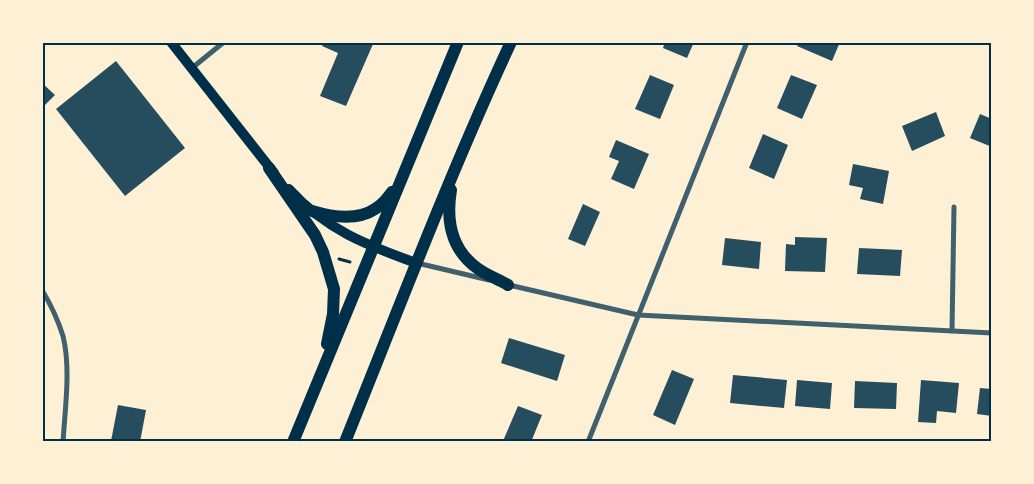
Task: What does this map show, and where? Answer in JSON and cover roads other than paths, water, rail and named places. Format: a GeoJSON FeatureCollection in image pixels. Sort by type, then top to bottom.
{"type":"FeatureCollection","features":[{"type":"Feature","properties":{"kind":"main road"},"geometry":{"type":"LineString","coordinates":[[171,42],[269,168],[315,235],[323,252],[334,289],[333,314],[328,343],[307,408]]}},
{"type":"Feature","properties":{"kind":"main road"},"geometry":{"type":"LineString","coordinates":[[293,442],[458,42]]}},
{"type":"Feature","properties":{"kind":"main road"},"geometry":{"type":"LineString","coordinates":[[345,442],[416,263],[480,109],[511,42]]}},
{"type":"Feature","properties":{"kind":"main road"},"geometry":{"type":"LineString","coordinates":[[269,168],[312,212],[336,229],[356,240],[416,263]]}},
{"type":"Feature","properties":{"kind":"main road"},"geometry":{"type":"LineString","coordinates":[[455,170],[449,202],[450,225],[454,240],[463,257],[477,268],[508,285]]}},
{"type":"Feature","properties":{"kind":"main road"},"geometry":{"type":"LineString","coordinates":[[312,212],[338,217],[351,217],[368,213],[384,203],[402,180]]}},
{"type":"Feature","properties":{"kind":"street"},"geometry":{"type":"LineString","coordinates":[[191,69],[224,42]]}},
{"type":"Feature","properties":{"kind":"street"},"geometry":{"type":"LineString","coordinates":[[588,442],[746,42]]}},
{"type":"Feature","properties":{"kind":"street"},"geometry":{"type":"LineString","coordinates":[[952,331],[954,207]]}},
{"type":"Feature","properties":{"kind":"street"},"geometry":{"type":"LineString","coordinates":[[416,263],[638,315],[992,333]]}},
{"type":"Feature","properties":{"kind":"street"},"geometry":{"type":"LineString","coordinates":[[42,290],[58,320],[66,353],[67,385],[63,442]]}}]}
